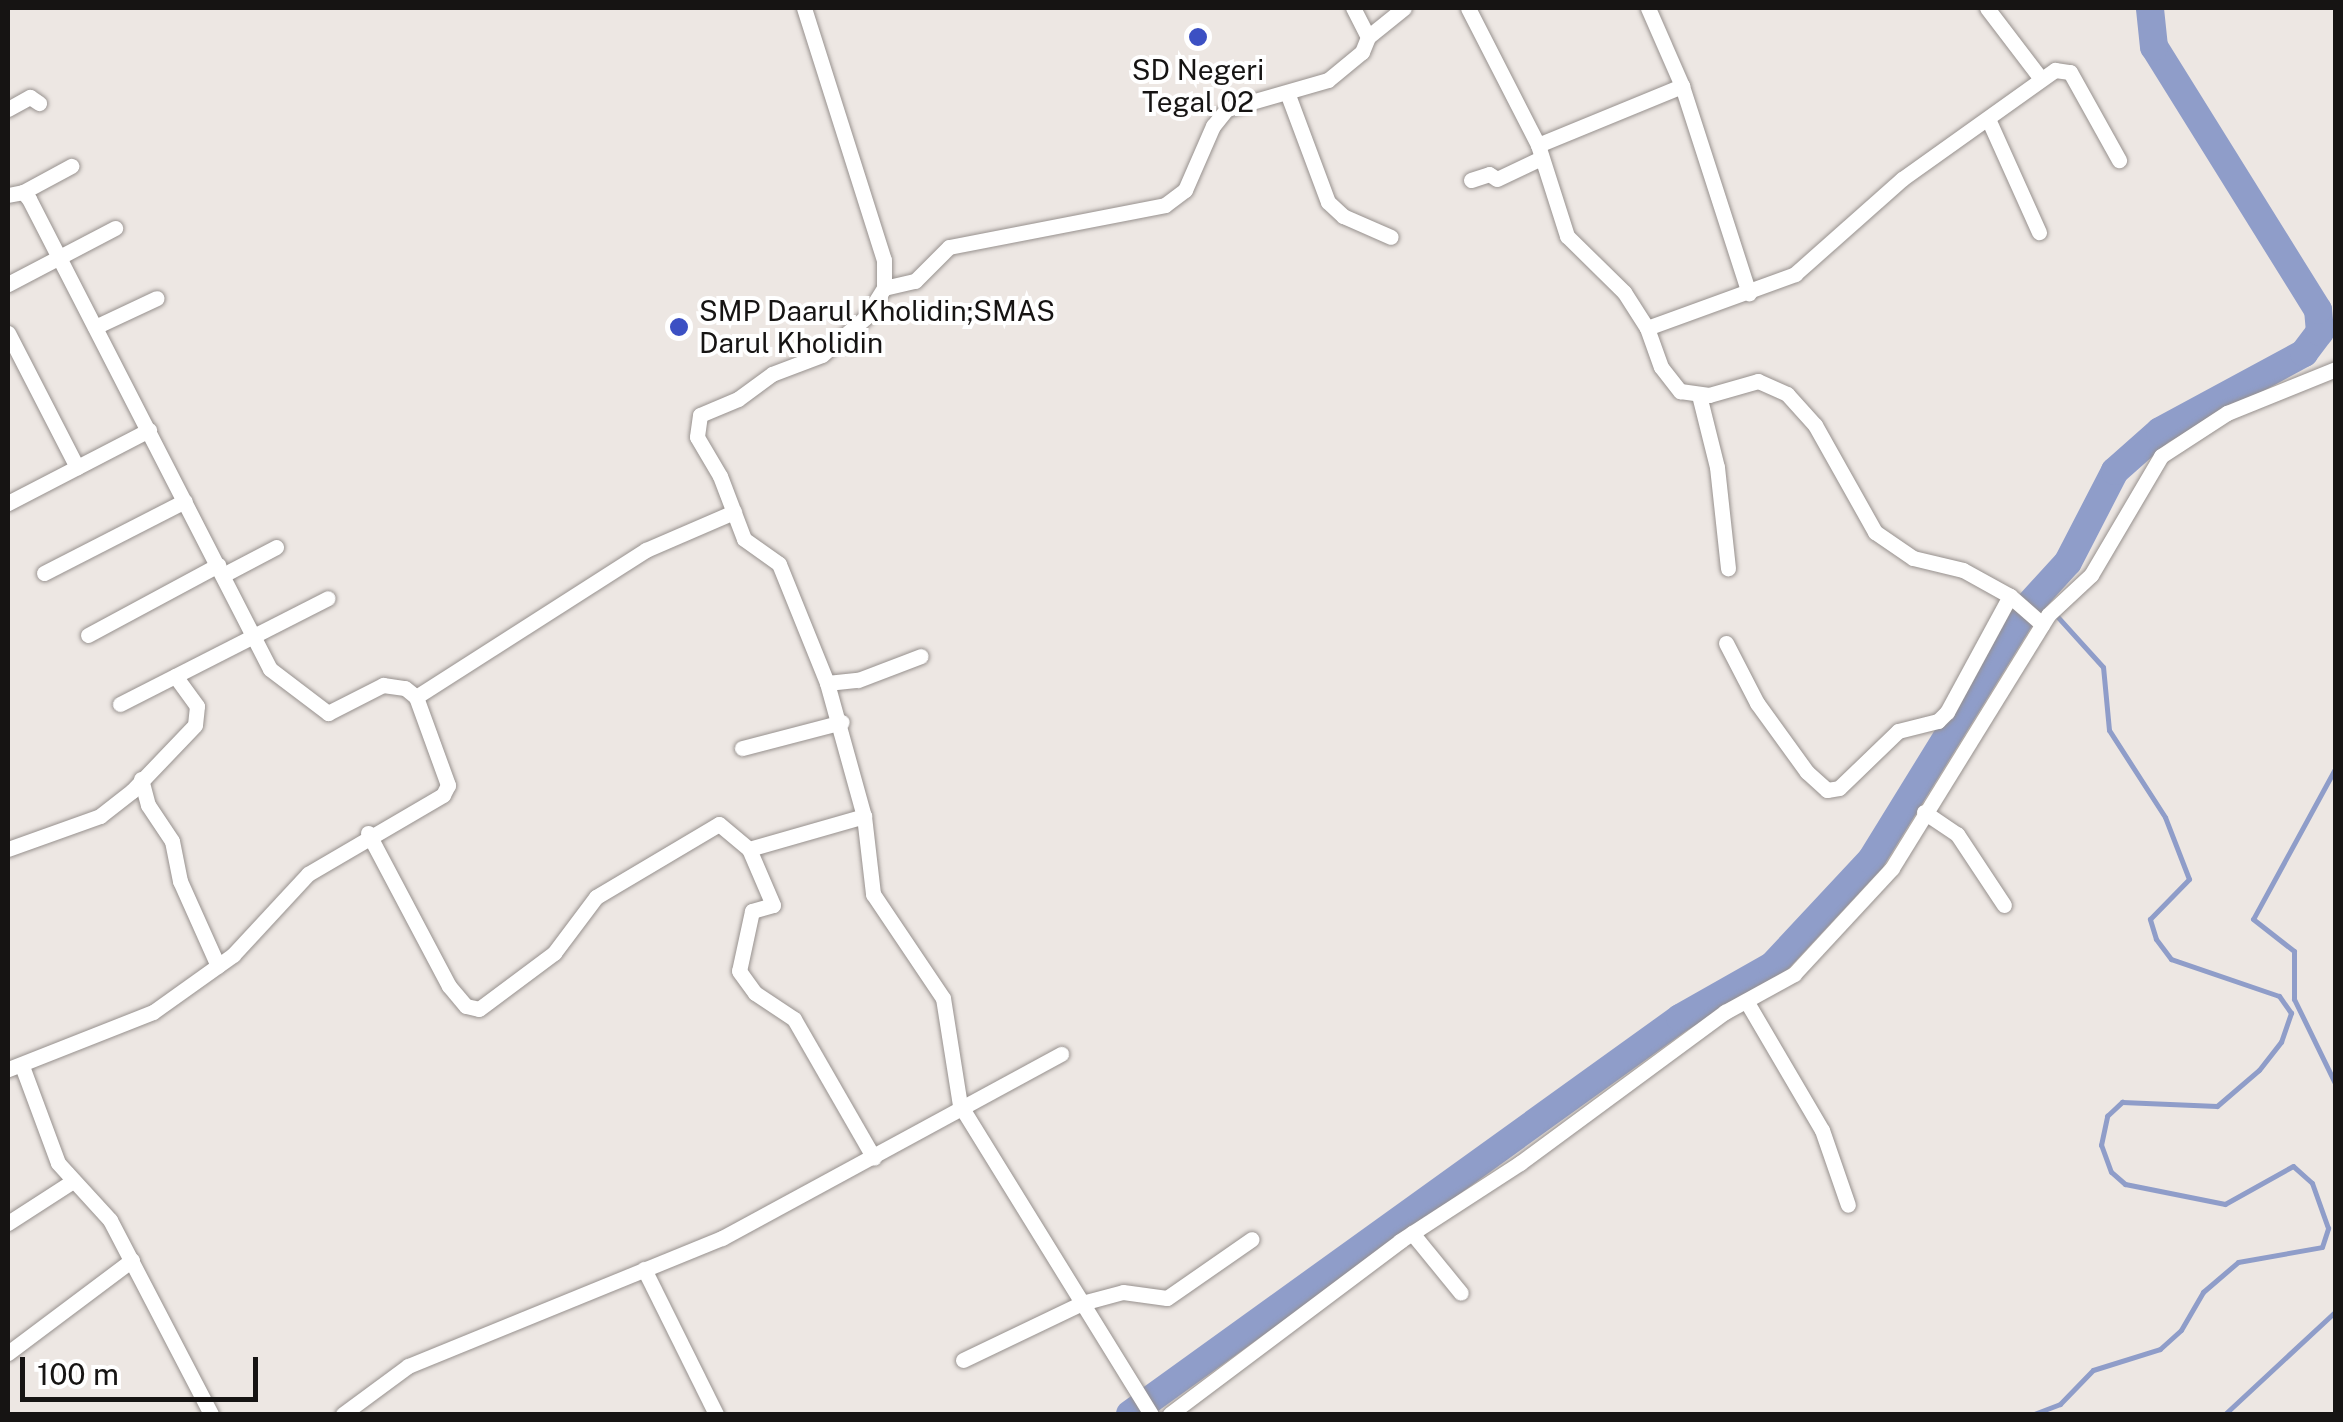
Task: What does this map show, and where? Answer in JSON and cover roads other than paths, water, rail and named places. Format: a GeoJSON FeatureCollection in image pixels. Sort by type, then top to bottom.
{"type":"FeatureCollection","features":[{"type":"Feature","properties":{"kind":"street"},"geometry":{"type":"LineString","coordinates":[[804,8],[884,260],[884,288],[851,334],[822,356],[772,374],[738,399],[700,415],[696,438],[744,539],[780,564],[842,722],[864,816],[878,906],[950,1014],[960,1105],[1150,1413]]}},
{"type":"Feature","properties":{"kind":"street"},"geometry":{"type":"LineString","coordinates":[[1352,8],[1368,37]]}},
{"type":"Feature","properties":{"kind":"street"},"geometry":{"type":"LineString","coordinates":[[884,288],[915,282],[949,247],[1165,205],[1185,190],[1219,116],[1238,104],[1288,95],[1343,71],[1368,37],[1404,8]]}},
{"type":"Feature","properties":{"kind":"street"},"geometry":{"type":"LineString","coordinates":[[1468,8],[1540,152],[1567,236],[1624,292],[1647,328],[1672,384],[1699,396],[1758,381],[1787,394],[1815,426],[1875,532],[1913,558],[1963,570],[2010,596],[2042,624]]}},
{"type":"Feature","properties":{"kind":"street"},"geometry":{"type":"LineString","coordinates":[[1648,8],[1682,86],[1748,293]]}},
{"type":"Feature","properties":{"kind":"street"},"geometry":{"type":"LineString","coordinates":[[1986,8],[2041,79]]}},
{"type":"Feature","properties":{"kind":"street"},"geometry":{"type":"LineString","coordinates":[[1647,328],[1748,293],[1817,259],[1902,179],[1990,122],[2055,70],[2070,72],[2119,160]]}},
{"type":"Feature","properties":{"kind":"street"},"geometry":{"type":"LineString","coordinates":[[1472,180],[1489,174],[1497,179],[1540,152],[1682,86]]}},
{"type":"Feature","properties":{"kind":"street"},"geometry":{"type":"LineString","coordinates":[[1288,95],[1328,202],[1343,216],[1391,237]]}},
{"type":"Feature","properties":{"kind":"street"},"geometry":{"type":"LineString","coordinates":[[8,109],[30,98],[40,103]]}},
{"type":"Feature","properties":{"kind":"street"},"geometry":{"type":"LineString","coordinates":[[1990,122],[2039,232]]}},
{"type":"Feature","properties":{"kind":"street"},"geometry":{"type":"LineString","coordinates":[[71,166],[15,193],[59,257],[270,669],[320,712],[383,685],[394,684],[416,697],[446,790],[308,874],[218,966],[140,1019],[15,1068],[58,1162],[110,1220],[211,1414]]}},
{"type":"Feature","properties":{"kind":"street"},"geometry":{"type":"LineString","coordinates":[[8,284],[115,228]]}},
{"type":"Feature","properties":{"kind":"street"},"geometry":{"type":"LineString","coordinates":[[96,327],[157,298]]}},
{"type":"Feature","properties":{"kind":"street"},"geometry":{"type":"LineString","coordinates":[[8,333],[77,467]]}},
{"type":"Feature","properties":{"kind":"street"},"geometry":{"type":"LineString","coordinates":[[1170,1414],[1412,1232],[1726,1012],[1748,1004],[1794,974],[1892,868],[2042,624],[2091,574],[2161,456],[2227,413],[2336,369]]}},
{"type":"Feature","properties":{"kind":"street"},"geometry":{"type":"LineString","coordinates":[[1699,396],[1717,467],[1728,568]]}},
{"type":"Feature","properties":{"kind":"street"},"geometry":{"type":"LineString","coordinates":[[9,498],[149,430]]}},
{"type":"Feature","properties":{"kind":"street"},"geometry":{"type":"LineString","coordinates":[[44,573],[185,501]]}},
{"type":"Feature","properties":{"kind":"street"},"geometry":{"type":"LineString","coordinates":[[416,697],[646,550],[734,512]]}},
{"type":"Feature","properties":{"kind":"street"},"geometry":{"type":"LineString","coordinates":[[88,635],[276,547]]}},
{"type":"Feature","properties":{"kind":"street"},"geometry":{"type":"LineString","coordinates":[[1726,644],[1757,703],[1807,772],[1827,790],[1839,788],[1898,731],[1938,721],[1947,712],[2010,596]]}},
{"type":"Feature","properties":{"kind":"street"},"geometry":{"type":"LineString","coordinates":[[120,704],[328,598]]}},
{"type":"Feature","properties":{"kind":"street"},"geometry":{"type":"LineString","coordinates":[[827,683],[858,680],[921,656]]}},
{"type":"Feature","properties":{"kind":"street"},"geometry":{"type":"LineString","coordinates":[[8,848],[100,816],[195,725],[197,706],[175,676]]}},
{"type":"Feature","properties":{"kind":"street"},"geometry":{"type":"LineString","coordinates":[[742,748],[842,722]]}},
{"type":"Feature","properties":{"kind":"street"},"geometry":{"type":"LineString","coordinates":[[142,779],[148,805],[172,841],[180,881],[218,966]]}},
{"type":"Feature","properties":{"kind":"street"},"geometry":{"type":"LineString","coordinates":[[1924,812],[1957,834],[2004,905]]}},
{"type":"Feature","properties":{"kind":"street"},"geometry":{"type":"LineString","coordinates":[[749,848],[864,816]]}},
{"type":"Feature","properties":{"kind":"street"},"geometry":{"type":"LineString","coordinates":[[368,834],[449,986],[466,1006],[479,1009],[562,945],[596,897],[719,824],[749,848],[773,905],[752,911],[739,971],[755,992],[794,1019],[874,1158]]}},
{"type":"Feature","properties":{"kind":"street"},"geometry":{"type":"LineString","coordinates":[[1748,1004],[1822,1130],[1848,1205]]}},
{"type":"Feature","properties":{"kind":"street"},"geometry":{"type":"LineString","coordinates":[[343,1414],[408,1366],[722,1238],[874,1158],[960,1105],[1062,1054]]}},
{"type":"Feature","properties":{"kind":"street"},"geometry":{"type":"LineString","coordinates":[[8,1223],[73,1181]]}},
{"type":"Feature","properties":{"kind":"street"},"geometry":{"type":"LineString","coordinates":[[1412,1232],[1461,1294]]}},
{"type":"Feature","properties":{"kind":"street"},"geometry":{"type":"LineString","coordinates":[[962,1360],[1082,1303],[1123,1292],[1167,1298],[1252,1239]]}},
{"type":"Feature","properties":{"kind":"street"},"geometry":{"type":"LineString","coordinates":[[8,1353],[132,1260]]}},
{"type":"Feature","properties":{"kind":"street"},"geometry":{"type":"LineString","coordinates":[[644,1270],[716,1414]]}},
{"type":"Feature","properties":{"kind":"waterway"},"geometry":{"type":"LineString","coordinates":[[1130,1414],[1680,1018],[1772,966],[1871,860],[2028,606],[2068,562],[2115,471],[2160,431],[2304,353],[2320,332],[2318,310],[2154,47],[2150,8]]}},
{"type":"Feature","properties":{"kind":"waterway"},"geometry":{"type":"LineString","coordinates":[[2034,1414],[2060,1404],[2093,1370],[2160,1349],[2181,1330],[2203,1292],[2238,1262],[2322,1247],[2328,1228],[2312,1183],[2293,1166],[2225,1204],[2125,1184],[2111,1172],[2101,1145],[2107,1116],[2122,1102],[2217,1106],[2259,1070],[2281,1042],[2291,1013],[2279,996],[2171,959],[2156,939],[2150,919],[2189,879],[2165,817],[2109,730],[2103,667],[2056,615]]}},
{"type":"Feature","properties":{"kind":"waterway"},"geometry":{"type":"LineString","coordinates":[[2336,767],[2253,919],[2294,951],[2294,999],[2336,1085]]}},
{"type":"Feature","properties":{"kind":"waterway"},"geometry":{"type":"LineString","coordinates":[[2225,1414],[2336,1311]]}},
{"type":"Feature","properties":{"kind":"place","name":"SD Negeri Tegal 02"},"geometry":{"type":"Point","coordinates":[1198,37]}},
{"type":"Feature","properties":{"kind":"place","name":"SMP Daarul Kholidin;SMAS Darul Kholidin"},"geometry":{"type":"Point","coordinates":[679,327]}}]}
